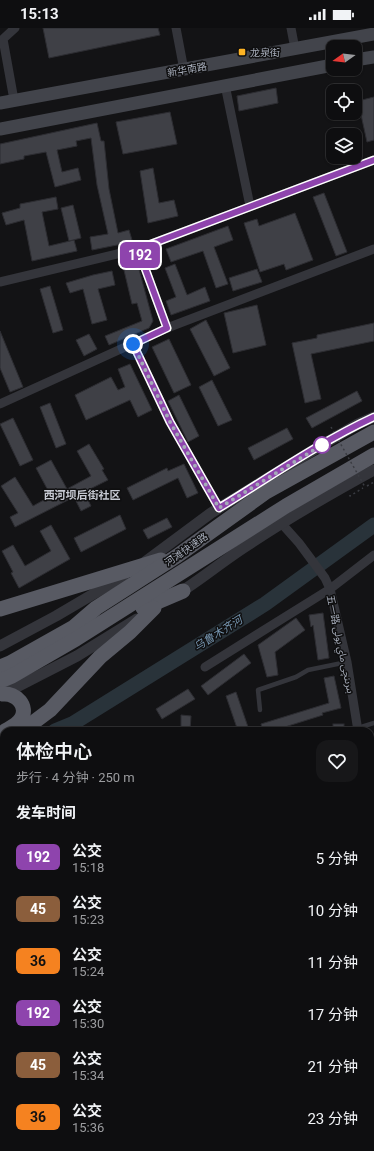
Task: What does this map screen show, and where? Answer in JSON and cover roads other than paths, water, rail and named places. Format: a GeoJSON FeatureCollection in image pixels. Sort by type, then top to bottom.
{"type":"FeatureCollection","features":[{"type":"Feature","properties":{"kind":"highway","name":"河滩快速路"},"geometry":{"type":"LineString","coordinates":[[0,667],[10,663],[74,627],[96,608],[177,556],[266,492],[374,432]]}},
{"type":"Feature","properties":{"kind":"highway","name":"河滩快速路"},"geometry":{"type":"LineString","coordinates":[[1,690],[12,676],[87,633],[286,506],[374,455]]}},
{"type":"Feature","properties":{"kind":"highway"},"geometry":{"type":"LineString","coordinates":[[0,609],[177,556]]}},
{"type":"Feature","properties":{"kind":"highway"},"geometry":{"type":"LineString","coordinates":[[87,633],[183,591]]}},
{"type":"Feature","properties":{"kind":"highway"},"geometry":{"type":"LineString","coordinates":[[27,727],[50,710],[100,657],[130,632],[154,608]]}},
{"type":"Feature","properties":{"kind":"highway"},"geometry":{"type":"LineString","coordinates":[[1,690],[18,698],[23,708],[23,714],[18,723],[11,727]]}},
{"type":"Feature","properties":{"kind":"main road","name":"新华南路"},"geometry":{"type":"LineString","coordinates":[[0,103],[374,34]]}},
{"type":"Feature","properties":{"kind":"main road"},"geometry":{"type":"LineString","coordinates":[[362,59],[374,57]]}},
{"type":"Feature","properties":{"kind":"main road"},"geometry":{"type":"LineString","coordinates":[[0,129],[326,66]]}},
{"type":"Feature","properties":{"kind":"street"},"geometry":{"type":"LineString","coordinates":[[14,100],[3,39],[15,28]]}},
{"type":"Feature","properties":{"kind":"street"},"geometry":{"type":"LineString","coordinates":[[176,28],[184,70]]}},
{"type":"Feature","properties":{"kind":"street"},"geometry":{"type":"LineString","coordinates":[[291,28],[295,49]]}},
{"type":"Feature","properties":{"kind":"street"},"geometry":{"type":"LineString","coordinates":[[224,85],[250,206]]}},
{"type":"Feature","properties":{"kind":"street"},"geometry":{"type":"LineString","coordinates":[[0,282],[138,249],[374,160]]}},
{"type":"Feature","properties":{"kind":"street"},"geometry":{"type":"LineString","coordinates":[[138,249],[167,328]]}},
{"type":"Feature","properties":{"kind":"street"},"geometry":{"type":"LineString","coordinates":[[0,404],[167,328],[374,249]]}},
{"type":"Feature","properties":{"kind":"street"},"geometry":{"type":"LineString","coordinates":[[133,344],[170,422],[219,508]]}},
{"type":"Feature","properties":{"kind":"street"},"geometry":{"type":"LineString","coordinates":[[0,646],[56,616],[137,568],[219,508],[320,446],[358,424],[374,417]]}},
{"type":"Feature","properties":{"kind":"street"},"geometry":{"type":"LineString","coordinates":[[1,690],[77,656],[183,591],[250,543],[374,470]]}},
{"type":"Feature","properties":{"kind":"street","name":"五一路 بىرىنچى ماي يولى"},"geometry":{"type":"LineString","coordinates":[[282,524],[299,543],[325,578],[330,589],[347,662],[358,727]]}},
{"type":"Feature","properties":{"kind":"street"},"geometry":{"type":"LineString","coordinates":[[205,667],[330,589],[374,555]]}},
{"type":"Feature","properties":{"kind":"lane"},"geometry":{"type":"LineString","coordinates":[[260,710],[258,690],[296,678],[308,670],[347,662]]}},
{"type":"Feature","properties":{"kind":"waterway","name":"乌鲁木齐河"},"geometry":{"type":"LineString","coordinates":[[65,727],[72,724],[265,604],[374,525]]}},
{"type":"Feature","properties":{"kind":"place","name":"龙泉街"},"geometry":{"type":"Point","coordinates":[242,52]}},
{"type":"Feature","properties":{"kind":"district","name":"西河坝后街社区"},"geometry":{"type":"Point","coordinates":[82,495]}}]}
